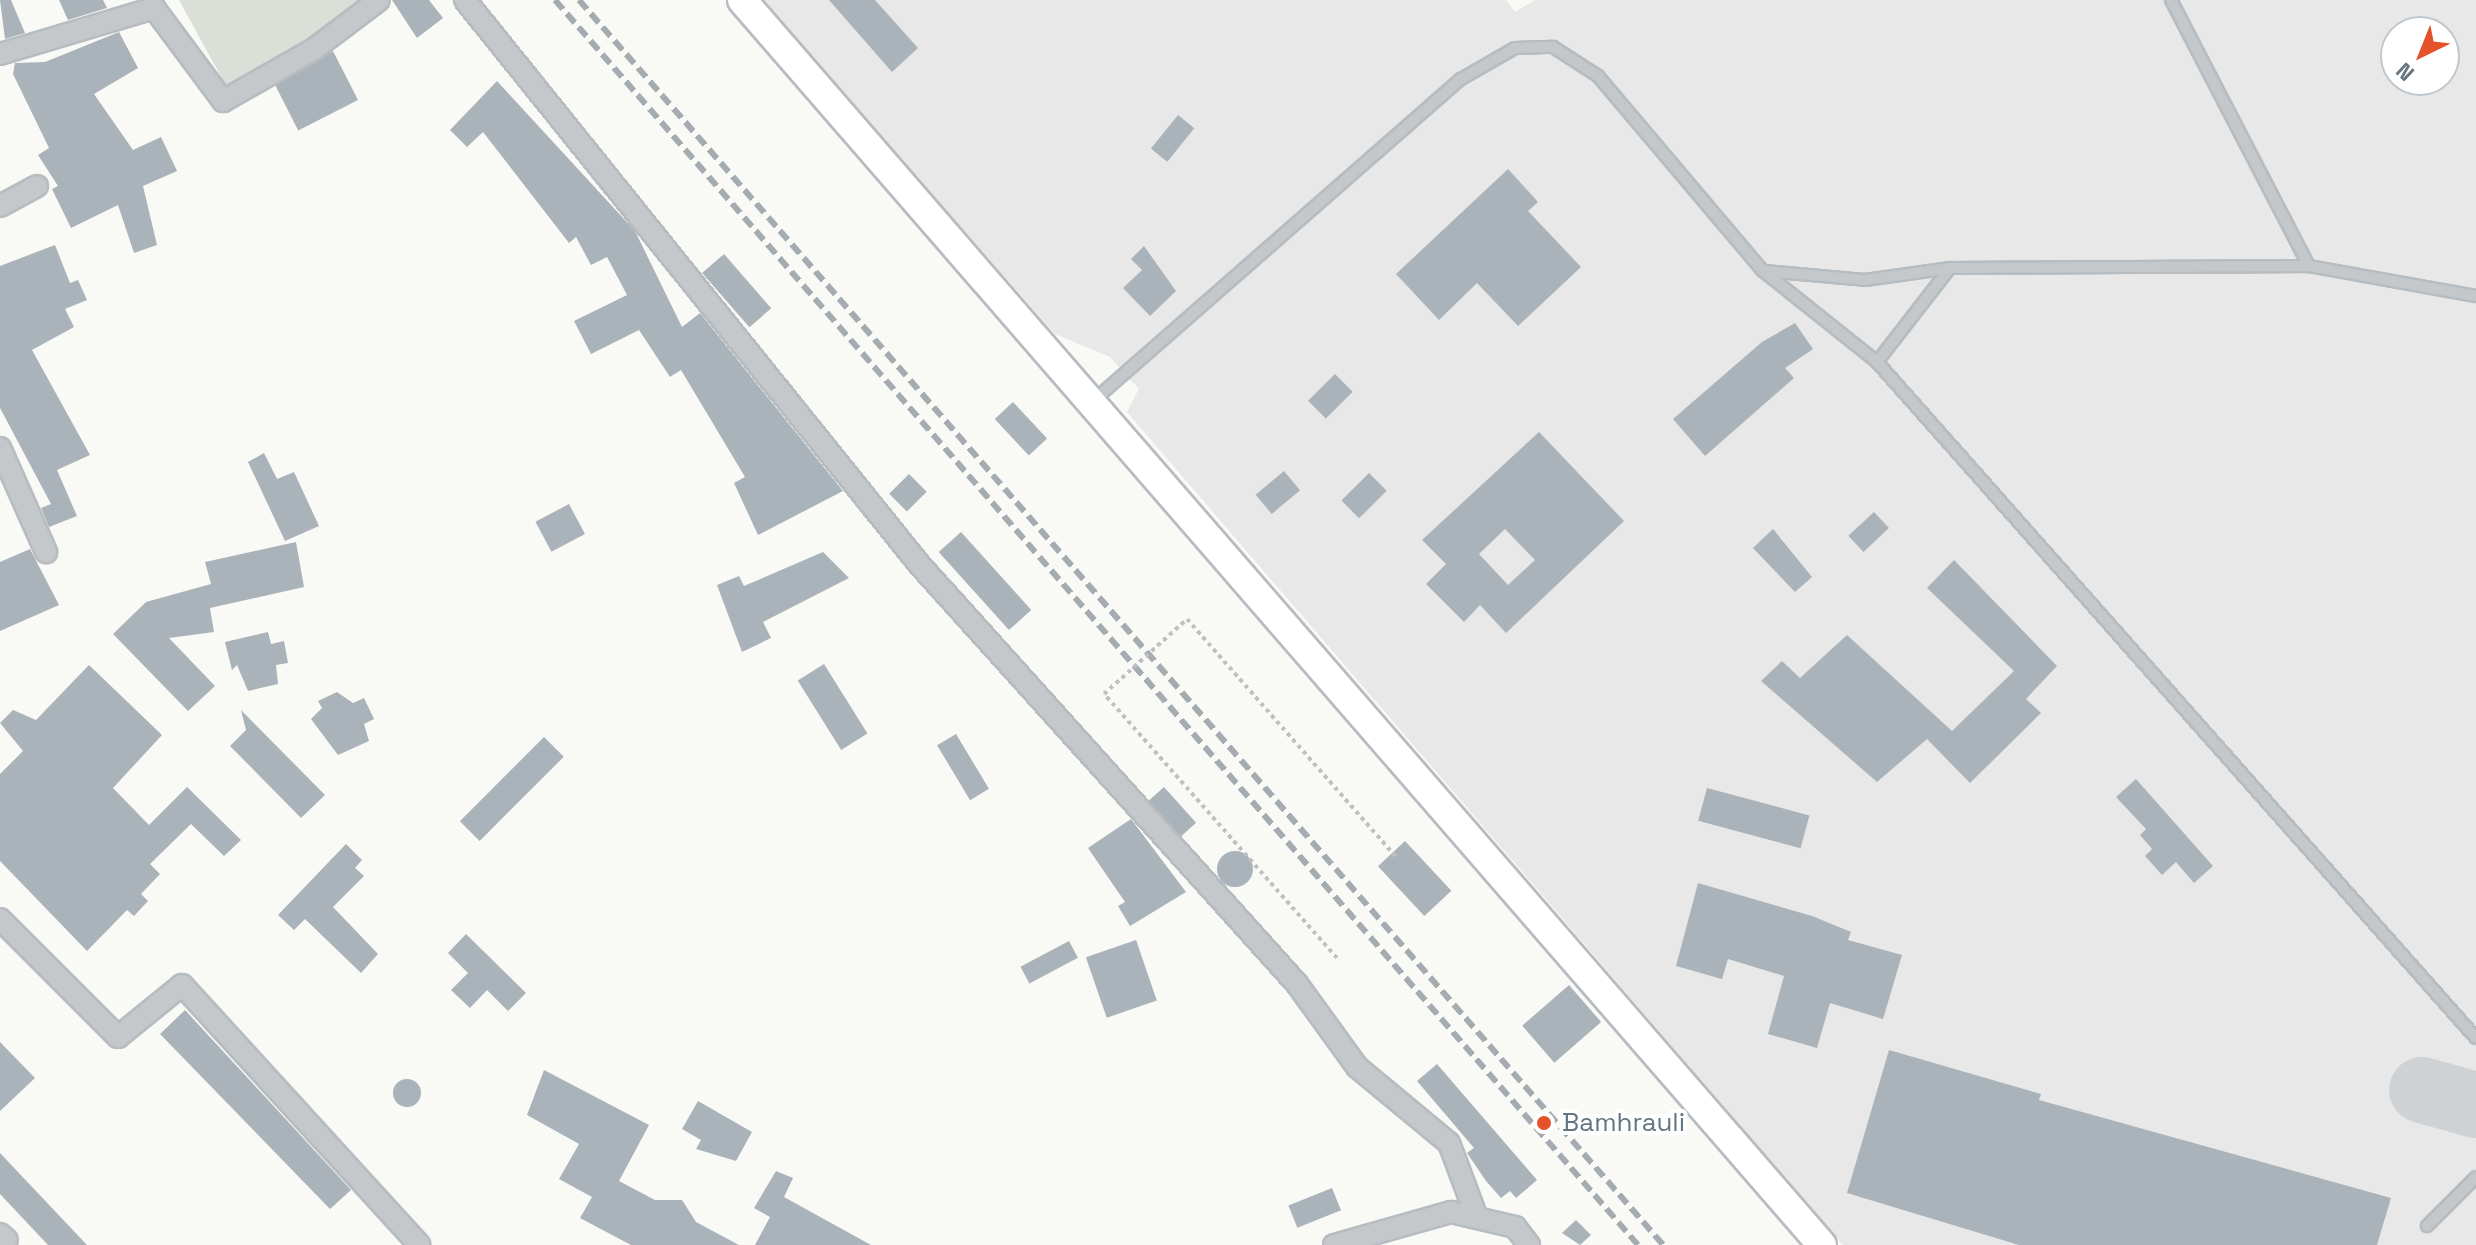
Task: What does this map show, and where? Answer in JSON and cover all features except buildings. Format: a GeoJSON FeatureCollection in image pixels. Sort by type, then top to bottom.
{"type":"FeatureCollection","features":[{"type":"Feature","properties":{"kind":"main road"},"geometry":{"type":"LineString","coordinates":[[742,0],[1822,1245]]}},
{"type":"Feature","properties":{"kind":"street"},"geometry":{"type":"LineString","coordinates":[[0,54],[154,8],[223,101],[314,49],[379,0]]}},
{"type":"Feature","properties":{"kind":"street"},"geometry":{"type":"LineString","coordinates":[[465,0],[919,564],[1297,984],[1357,1067],[1449,1143],[1477,1218]]}},
{"type":"Feature","properties":{"kind":"street"},"geometry":{"type":"LineString","coordinates":[[0,206],[37,186]]}},
{"type":"Feature","properties":{"kind":"street"},"geometry":{"type":"LineString","coordinates":[[0,448],[46,552]]}},
{"type":"Feature","properties":{"kind":"street"},"geometry":{"type":"LineString","coordinates":[[0,919],[118,1037],[182,985],[419,1245]]}},
{"type":"Feature","properties":{"kind":"street"},"geometry":{"type":"LineString","coordinates":[[1334,1245],[1451,1212],[1515,1227],[1529,1245]]}},
{"type":"Feature","properties":{"kind":"lane"},"geometry":{"type":"LineString","coordinates":[[2171,0],[2309,266]]}},
{"type":"Feature","properties":{"kind":"lane"},"geometry":{"type":"LineString","coordinates":[[1093,401],[1461,79],[1515,48],[1553,47],[1598,76],[1763,271],[1877,362],[2476,1038]]}},
{"type":"Feature","properties":{"kind":"lane"},"geometry":{"type":"LineString","coordinates":[[1763,271],[1865,280],[1950,268],[2309,266],[2476,296]]}},
{"type":"Feature","properties":{"kind":"lane"},"geometry":{"type":"LineString","coordinates":[[1877,362],[1950,268]]}},
{"type":"Feature","properties":{"kind":"lane"},"geometry":{"type":"LineString","coordinates":[[2427,1226],[2476,1177]]}},
{"type":"Feature","properties":{"kind":"path"},"geometry":{"type":"LineString","coordinates":[[1337,958],[1104,694],[1187,619],[1397,858]]}},
{"type":"Feature","properties":{"kind":"shaded area"},"geometry":{"type":"Polygon","coordinates":[[[179,0],[364,0],[231,95],[179,0]]]}},
{"type":"Feature","properties":{"kind":"shaded area"},"geometry":{"type":"Polygon","coordinates":[[[762,0],[1506,0],[1515,12],[1535,0],[2476,0],[2476,1245],[1843,1245],[1127,412],[1139,389],[1110,357],[1055,334],[762,0]]]}},
{"type":"Feature","properties":{"kind":"taxiway"},"geometry":{"type":"LineString","coordinates":[[2422,1090],[2476,1105]]}},
{"type":"Feature","properties":{"kind":"railway"},"geometry":{"type":"LineString","coordinates":[[555,0],[1638,1245]]}},
{"type":"Feature","properties":{"kind":"railway"},"geometry":{"type":"LineString","coordinates":[[579,0],[1663,1245]]}},
{"type":"Feature","properties":{"kind":"place","name":"Bamhrauli"},"geometry":{"type":"Point","coordinates":[1544,1123]}}]}
